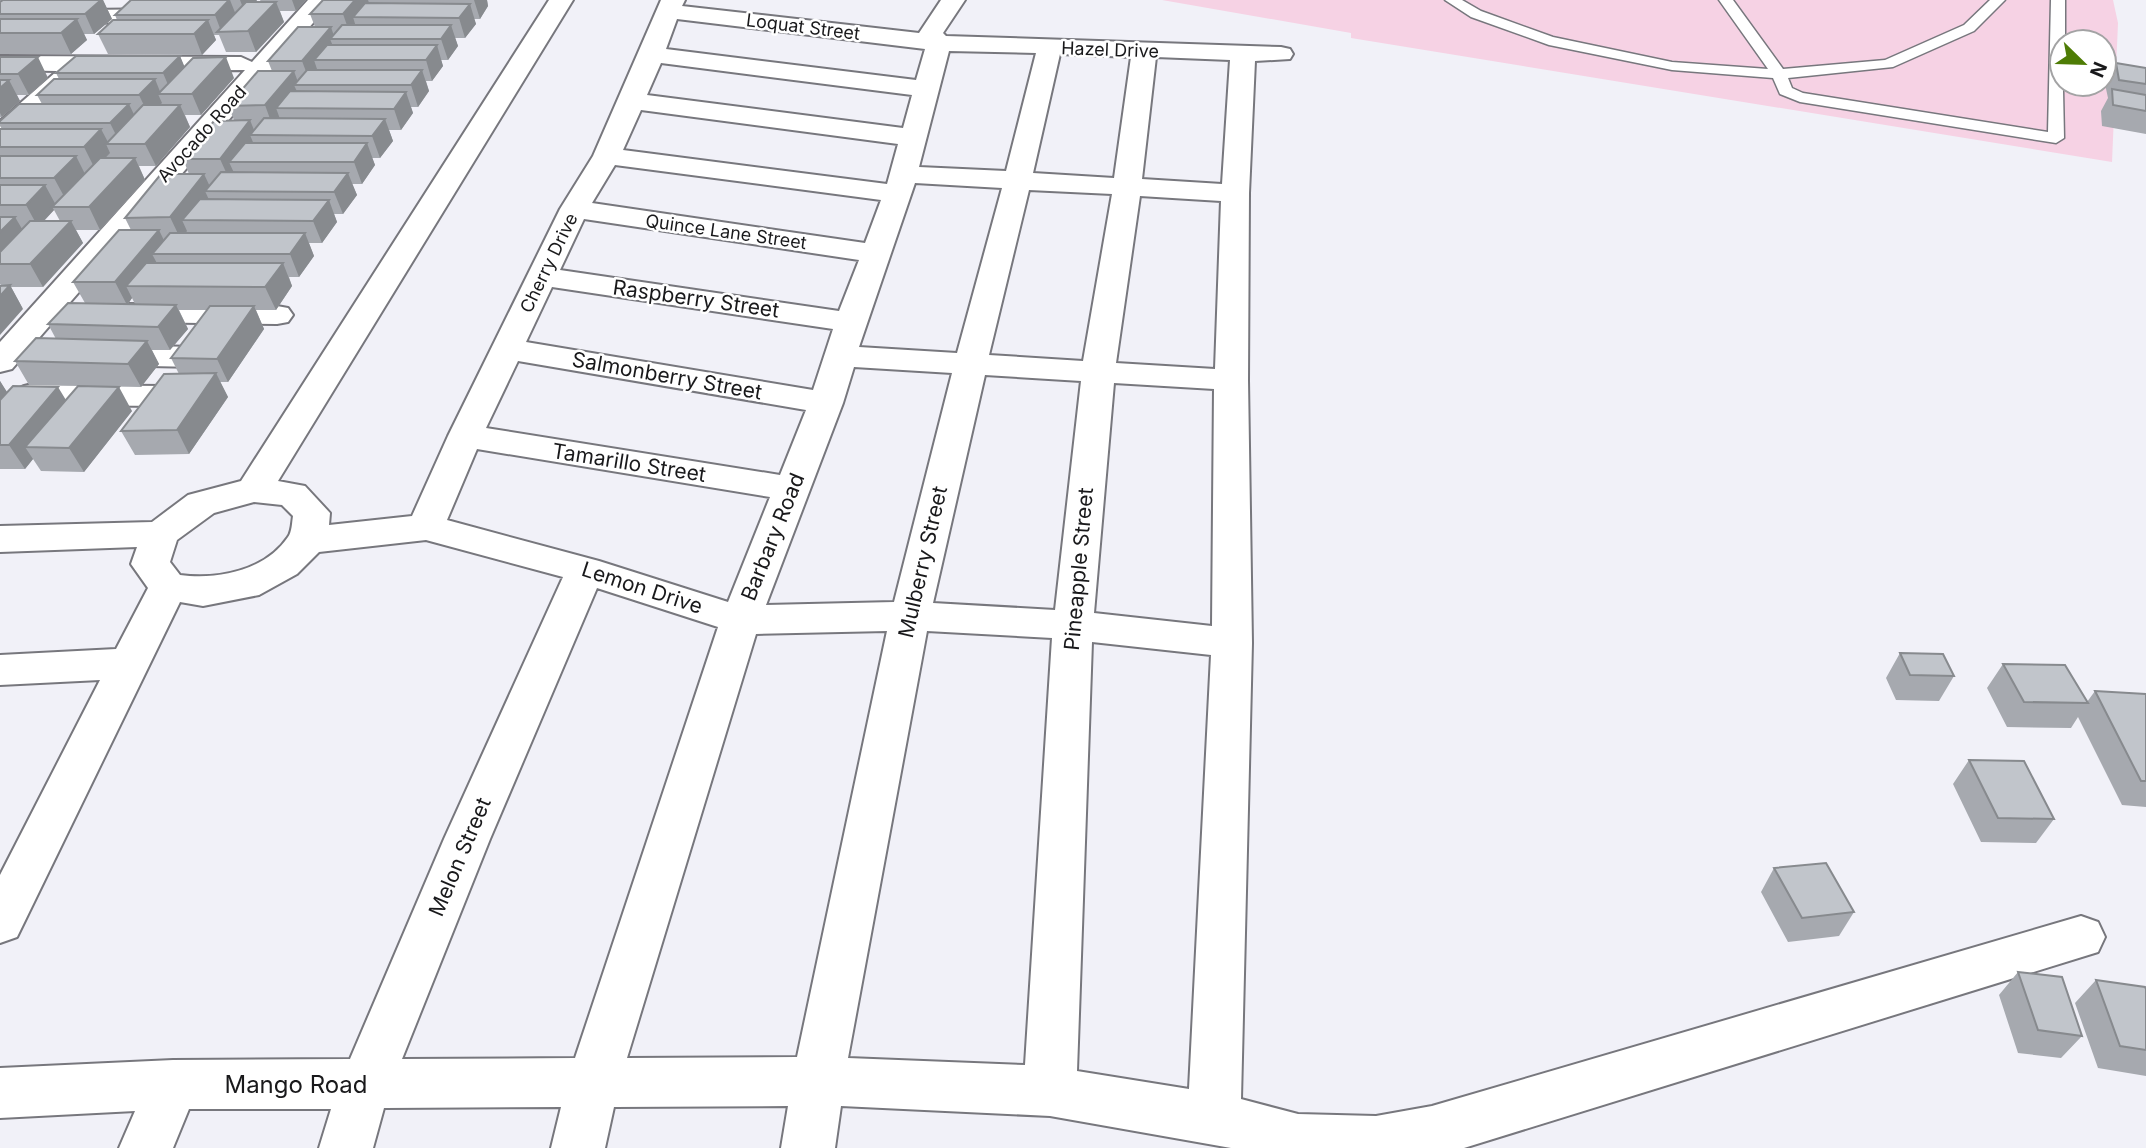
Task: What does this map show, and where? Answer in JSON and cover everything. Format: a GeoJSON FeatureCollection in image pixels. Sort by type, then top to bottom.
{"type":"FeatureCollection","features":[{"type":"Feature","properties":{"kind":"street"},"geometry":{"type":"LineString","coordinates":[[254,490],[561,0]]}},
{"type":"Feature","properties":{"kind":"street","name":"Barbary Road"},"geometry":{"type":"LineString","coordinates":[[578,1148],[593,1083],[740,620],[826,403],[901,184],[939,43],[931,34],[946,1]]}},
{"type":"Feature","properties":{"kind":"street","name":"Loquat Street"},"geometry":{"type":"LineString","coordinates":[[670,6],[939,43]]}},
{"type":"Feature","properties":{"kind":"street","name":"Cherry Drive"},"geometry":{"type":"LineString","coordinates":[[426,527],[465,436],[574,209],[607,156],[652,55],[670,6]]}},
{"type":"Feature","properties":{"kind":"street"},"geometry":{"type":"LineString","coordinates":[[5,126],[144,8]]}},
{"type":"Feature","properties":{"kind":"street"},"geometry":{"type":"LineString","coordinates":[[0,18],[144,8],[188,16]]}},
{"type":"Feature","properties":{"kind":"street","name":"Avocado Road"},"geometry":{"type":"LineString","coordinates":[[4,357],[49,306],[96,239],[153,179],[259,80],[300,24]]}},
{"type":"Feature","properties":{"kind":"street","name":"Hazel Drive"},"geometry":{"type":"LineString","coordinates":[[939,43],[1049,49],[1281,54]]}},
{"type":"Feature","properties":{"kind":"street","name":"Mulberry Street"},"geometry":{"type":"LineString","coordinates":[[808,1148],[817,1080],[911,616],[969,364],[1019,180],[1049,49]]}},
{"type":"Feature","properties":{"kind":"street","name":"Pineapple Street"},"geometry":{"type":"LineString","coordinates":[[1050,1091],[1073,625],[1098,373],[1127,187],[1144,52]]}},
{"type":"Feature","properties":{"kind":"street"},"geometry":{"type":"LineString","coordinates":[[1214,1118],[1231,643],[1231,380],[1235,193],[1243,53]]}},
{"type":"Feature","properties":{"kind":"street"},"geometry":{"type":"LineString","coordinates":[[652,55],[927,89]]}},
{"type":"Feature","properties":{"kind":"street"},"geometry":{"type":"LineString","coordinates":[[0,63],[80,63],[259,80]]}},
{"type":"Feature","properties":{"kind":"street"},"geometry":{"type":"LineString","coordinates":[[632,101],[914,138]]}},
{"type":"Feature","properties":{"kind":"street"},"geometry":{"type":"LineString","coordinates":[[5,126],[55,121]]}},
{"type":"Feature","properties":{"kind":"street"},"geometry":{"type":"LineString","coordinates":[[173,122],[238,137]]}},
{"type":"Feature","properties":{"kind":"street"},"geometry":{"type":"LineString","coordinates":[[607,156],[901,184],[1019,180],[1235,193]]}},
{"type":"Feature","properties":{"kind":"street"},"geometry":{"type":"LineString","coordinates":[[153,179],[194,188]]}},
{"type":"Feature","properties":{"kind":"street","name":"Quince Lane Street"},"geometry":{"type":"LineString","coordinates":[[574,209],[877,254]]}},
{"type":"Feature","properties":{"kind":"street"},"geometry":{"type":"LineString","coordinates":[[96,239],[140,249]]}},
{"type":"Feature","properties":{"kind":"street","name":"Raspberry Street"},"geometry":{"type":"LineString","coordinates":[[542,276],[969,364],[1231,380]]}},
{"type":"Feature","properties":{"kind":"street"},"geometry":{"type":"LineString","coordinates":[[13,301],[94,312],[277,315]]}},
{"type":"Feature","properties":{"kind":"street"},"geometry":{"type":"LineString","coordinates":[[144,426],[227,315]]}},
{"type":"Feature","properties":{"kind":"street","name":"Salmonberry Street"},"geometry":{"type":"LineString","coordinates":[[507,349],[826,403]]}},
{"type":"Feature","properties":{"kind":"street"},"geometry":{"type":"LineString","coordinates":[[4,357],[60,354],[196,357]]}},
{"type":"Feature","properties":{"kind":"street"},"geometry":{"type":"LineString","coordinates":[[1,429],[28,395],[167,396]]}},
{"type":"Feature","properties":{"kind":"street","name":"Tamarillo Street"},"geometry":{"type":"LineString","coordinates":[[465,436],[793,489]]}},
{"type":"Feature","properties":{"kind":"street"},"geometry":{"type":"LineString","coordinates":[[254,490],[292,494],[312,513],[308,540],[283,565],[245,585],[203,592],[168,587],[150,564],[161,534],[201,504],[254,490]]}},
{"type":"Feature","properties":{"kind":"street","name":"Lemon Drive"},"geometry":{"type":"LineString","coordinates":[[308,540],[426,527],[585,570],[740,620],[911,616],[1073,625],[1231,643]]}},
{"type":"Feature","properties":{"kind":"street"},"geometry":{"type":"LineString","coordinates":[[0,539],[161,534]]}},
{"type":"Feature","properties":{"kind":"street","name":"Melon Street"},"geometry":{"type":"LineString","coordinates":[[346,1148],[365,1085],[467,839],[585,570]]}},
{"type":"Feature","properties":{"kind":"street"},"geometry":{"type":"LineString","coordinates":[[0,922],[168,587]]}},
{"type":"Feature","properties":{"kind":"street"},"geometry":{"type":"LineString","coordinates":[[0,670],[128,664]]}},
{"type":"Feature","properties":{"kind":"street","name":"Mango Road"},"geometry":{"type":"LineString","coordinates":[[0,1093],[173,1085],[817,1080],[1050,1091],[1214,1118],[1298,1140],[1376,1142],[1432,1132],[2081,937]]}},
{"type":"Feature","properties":{"kind":"street"},"geometry":{"type":"LineString","coordinates":[[146,1148],[173,1085]]}},
{"type":"Feature","properties":{"kind":"lane"},"geometry":{"type":"LineString","coordinates":[[1452,0],[1476,14],[1549,41],[1672,65],[1779,74],[1888,64],[1969,28],[1998,0]]}},
{"type":"Feature","properties":{"kind":"lane"},"geometry":{"type":"LineString","coordinates":[[1726,0],[1779,74],[1786,91],[1800,97],[2056,138],[2058,0]]}},
{"type":"Feature","properties":{"kind":"shaded area"},"geometry":{"type":"Polygon","coordinates":[[[1162,0],[2113,0],[2118,28],[2048,28],[2048,98],[2115,98],[2112,162],[1351,38],[1351,33],[1162,0]]]}},
{"type":"Feature","properties":{"kind":"building"},"geometry":{"type":"Polygon","coordinates":[[[101,0],[85,14],[0,14],[0,2],[101,0]]]}},
{"type":"Feature","properties":{"kind":"building"},"geometry":{"type":"Polygon","coordinates":[[[131,0],[229,0],[215,15],[115,15],[131,0]]]}},
{"type":"Feature","properties":{"kind":"building"},"geometry":{"type":"Polygon","coordinates":[[[323,0],[355,0],[343,14],[310,14],[323,0]]]}},
{"type":"Feature","properties":{"kind":"building"},"geometry":{"type":"Polygon","coordinates":[[[246,2],[276,2],[248,31],[217,32],[246,2]]]}},
{"type":"Feature","properties":{"kind":"building"},"geometry":{"type":"Polygon","coordinates":[[[365,3],[470,4],[459,18],[353,17],[365,3]]]}},
{"type":"Feature","properties":{"kind":"building"},"geometry":{"type":"Polygon","coordinates":[[[0,19],[77,19],[61,33],[0,33],[0,19]]]}},
{"type":"Feature","properties":{"kind":"building"},"geometry":{"type":"Polygon","coordinates":[[[113,20],[208,20],[194,34],[98,34],[113,20]]]}},
{"type":"Feature","properties":{"kind":"building"},"geometry":{"type":"Polygon","coordinates":[[[342,25],[451,25],[441,39],[330,39],[342,25]]]}},
{"type":"Feature","properties":{"kind":"building"},"geometry":{"type":"Polygon","coordinates":[[[298,27],[331,27],[302,61],[268,61],[298,27]]]}},
{"type":"Feature","properties":{"kind":"building"},"geometry":{"type":"Polygon","coordinates":[[[327,45],[437,45],[426,60],[314,60],[327,45]]]}},
{"type":"Feature","properties":{"kind":"building"},"geometry":{"type":"Polygon","coordinates":[[[76,56],[180,56],[163,73],[56,73],[76,56]]]}},
{"type":"Feature","properties":{"kind":"building"},"geometry":{"type":"Polygon","coordinates":[[[0,57],[38,57],[18,74],[0,74],[0,57]]]}},
{"type":"Feature","properties":{"kind":"building"},"geometry":{"type":"Polygon","coordinates":[[[226,57],[192,94],[158,94],[193,58],[226,57]]]}},
{"type":"Feature","properties":{"kind":"building"},"geometry":{"type":"Polygon","coordinates":[[[2118,63],[2146,68],[2146,84],[2119,80],[2118,63]]]}},
{"type":"Feature","properties":{"kind":"building"},"geometry":{"type":"Polygon","coordinates":[[[307,70],[422,70],[411,85],[294,85],[307,70]]]}},
{"type":"Feature","properties":{"kind":"building"},"geometry":{"type":"Polygon","coordinates":[[[258,71],[294,71],[265,105],[228,106],[258,71]]]}},
{"type":"Feature","properties":{"kind":"building"},"geometry":{"type":"Polygon","coordinates":[[[54,79],[155,79],[139,95],[37,95],[54,79]]]}},
{"type":"Feature","properties":{"kind":"building"},"geometry":{"type":"Polygon","coordinates":[[[0,80],[9,80],[0,88],[0,80]]]}},
{"type":"Feature","properties":{"kind":"building"},"geometry":{"type":"Polygon","coordinates":[[[2118,90],[2146,95],[2146,111],[2113,105],[2113,98],[2118,98],[2118,90]]]}},
{"type":"Feature","properties":{"kind":"building"},"geometry":{"type":"Polygon","coordinates":[[[290,91],[406,92],[394,109],[276,108],[290,91]]]}},
{"type":"Feature","properties":{"kind":"building"},"geometry":{"type":"Polygon","coordinates":[[[19,104],[129,104],[110,123],[0,123],[19,104]]]}},
{"type":"Feature","properties":{"kind":"building"},"geometry":{"type":"Polygon","coordinates":[[[143,105],[180,105],[145,144],[106,144],[143,105]]]}},
{"type":"Feature","properties":{"kind":"building"},"geometry":{"type":"Polygon","coordinates":[[[264,118],[385,119],[372,136],[250,135],[264,118]]]}},
{"type":"Feature","properties":{"kind":"building"},"geometry":{"type":"Polygon","coordinates":[[[250,120],[220,159],[183,159],[214,121],[250,120]]]}},
{"type":"Feature","properties":{"kind":"building"},"geometry":{"type":"Polygon","coordinates":[[[0,129],[101,129],[84,147],[0,147],[0,129]]]}},
{"type":"Feature","properties":{"kind":"building"},"geometry":{"type":"Polygon","coordinates":[[[245,143],[367,143],[354,162],[229,162],[245,143]]]}},
{"type":"Feature","properties":{"kind":"building"},"geometry":{"type":"Polygon","coordinates":[[[0,156],[76,156],[54,178],[0,178],[0,156]]]}},
{"type":"Feature","properties":{"kind":"building"},"geometry":{"type":"Polygon","coordinates":[[[100,158],[135,158],[89,207],[52,207],[100,158]]]}},
{"type":"Feature","properties":{"kind":"building"},"geometry":{"type":"Polygon","coordinates":[[[221,172],[348,173],[334,192],[205,191],[221,172]]]}},
{"type":"Feature","properties":{"kind":"building"},"geometry":{"type":"Polygon","coordinates":[[[161,174],[204,174],[170,217],[125,218],[161,174]]]}},
{"type":"Feature","properties":{"kind":"building"},"geometry":{"type":"Polygon","coordinates":[[[0,185],[45,185],[26,205],[0,205],[0,185]]]}},
{"type":"Feature","properties":{"kind":"building"},"geometry":{"type":"Polygon","coordinates":[[[200,199],[329,200],[313,221],[182,220],[200,199]]]}},
{"type":"Feature","properties":{"kind":"building"},"geometry":{"type":"Polygon","coordinates":[[[0,217],[15,217],[0,232],[0,217]]]}},
{"type":"Feature","properties":{"kind":"building"},"geometry":{"type":"Polygon","coordinates":[[[30,221],[71,221],[30,264],[0,264],[0,252],[30,221]]]}},
{"type":"Feature","properties":{"kind":"building"},"geometry":{"type":"Polygon","coordinates":[[[119,230],[159,230],[115,282],[73,282],[119,230]]]}},
{"type":"Feature","properties":{"kind":"building"},"geometry":{"type":"Polygon","coordinates":[[[170,233],[305,233],[290,254],[152,254],[170,233]]]}},
{"type":"Feature","properties":{"kind":"building"},"geometry":{"type":"Polygon","coordinates":[[[146,263],[283,263],[265,287],[126,286],[146,263]]]}},
{"type":"Feature","properties":{"kind":"building"},"geometry":{"type":"Polygon","coordinates":[[[10,285],[0,296],[0,286],[10,285]]]}},
{"type":"Feature","properties":{"kind":"building"},"geometry":{"type":"Polygon","coordinates":[[[68,303],[176,305],[158,327],[48,324],[68,303]]]}},
{"type":"Feature","properties":{"kind":"building"},"geometry":{"type":"Polygon","coordinates":[[[210,306],[254,306],[217,359],[171,358],[210,306]]]}},
{"type":"Feature","properties":{"kind":"building"},"geometry":{"type":"Polygon","coordinates":[[[36,338],[147,341],[128,364],[15,361],[36,338]]]}},
{"type":"Feature","properties":{"kind":"building"},"geometry":{"type":"Polygon","coordinates":[[[216,373],[177,430],[121,431],[164,374],[216,373]]]}},
{"type":"Feature","properties":{"kind":"building"},"geometry":{"type":"Polygon","coordinates":[[[13,386],[58,387],[9,445],[0,445],[0,400],[13,386]]]}},
{"type":"Feature","properties":{"kind":"building"},"geometry":{"type":"Polygon","coordinates":[[[78,386],[119,387],[69,448],[25,447],[78,386]]]}},
{"type":"Feature","properties":{"kind":"building"},"geometry":{"type":"Polygon","coordinates":[[[1900,653],[1943,654],[1954,676],[1910,675],[1900,653]]]}},
{"type":"Feature","properties":{"kind":"building"},"geometry":{"type":"Polygon","coordinates":[[[2003,664],[2065,665],[2088,703],[2024,702],[2003,664]]]}},
{"type":"Feature","properties":{"kind":"building"},"geometry":{"type":"Polygon","coordinates":[[[2095,691],[2146,694],[2146,781],[2141,781],[2095,691]]]}},
{"type":"Feature","properties":{"kind":"building"},"geometry":{"type":"Polygon","coordinates":[[[1969,760],[2024,761],[2054,819],[1998,818],[1969,760]]]}},
{"type":"Feature","properties":{"kind":"building"},"geometry":{"type":"Polygon","coordinates":[[[1826,863],[1854,912],[1802,918],[1774,868],[1826,863]]]}},
{"type":"Feature","properties":{"kind":"building"},"geometry":{"type":"Polygon","coordinates":[[[2018,972],[2062,977],[2082,1036],[2038,1030],[2018,972]]]}},
{"type":"Feature","properties":{"kind":"building"},"geometry":{"type":"Polygon","coordinates":[[[2096,980],[2145,987],[2146,1050],[2120,1046],[2096,980]]]}}]}
